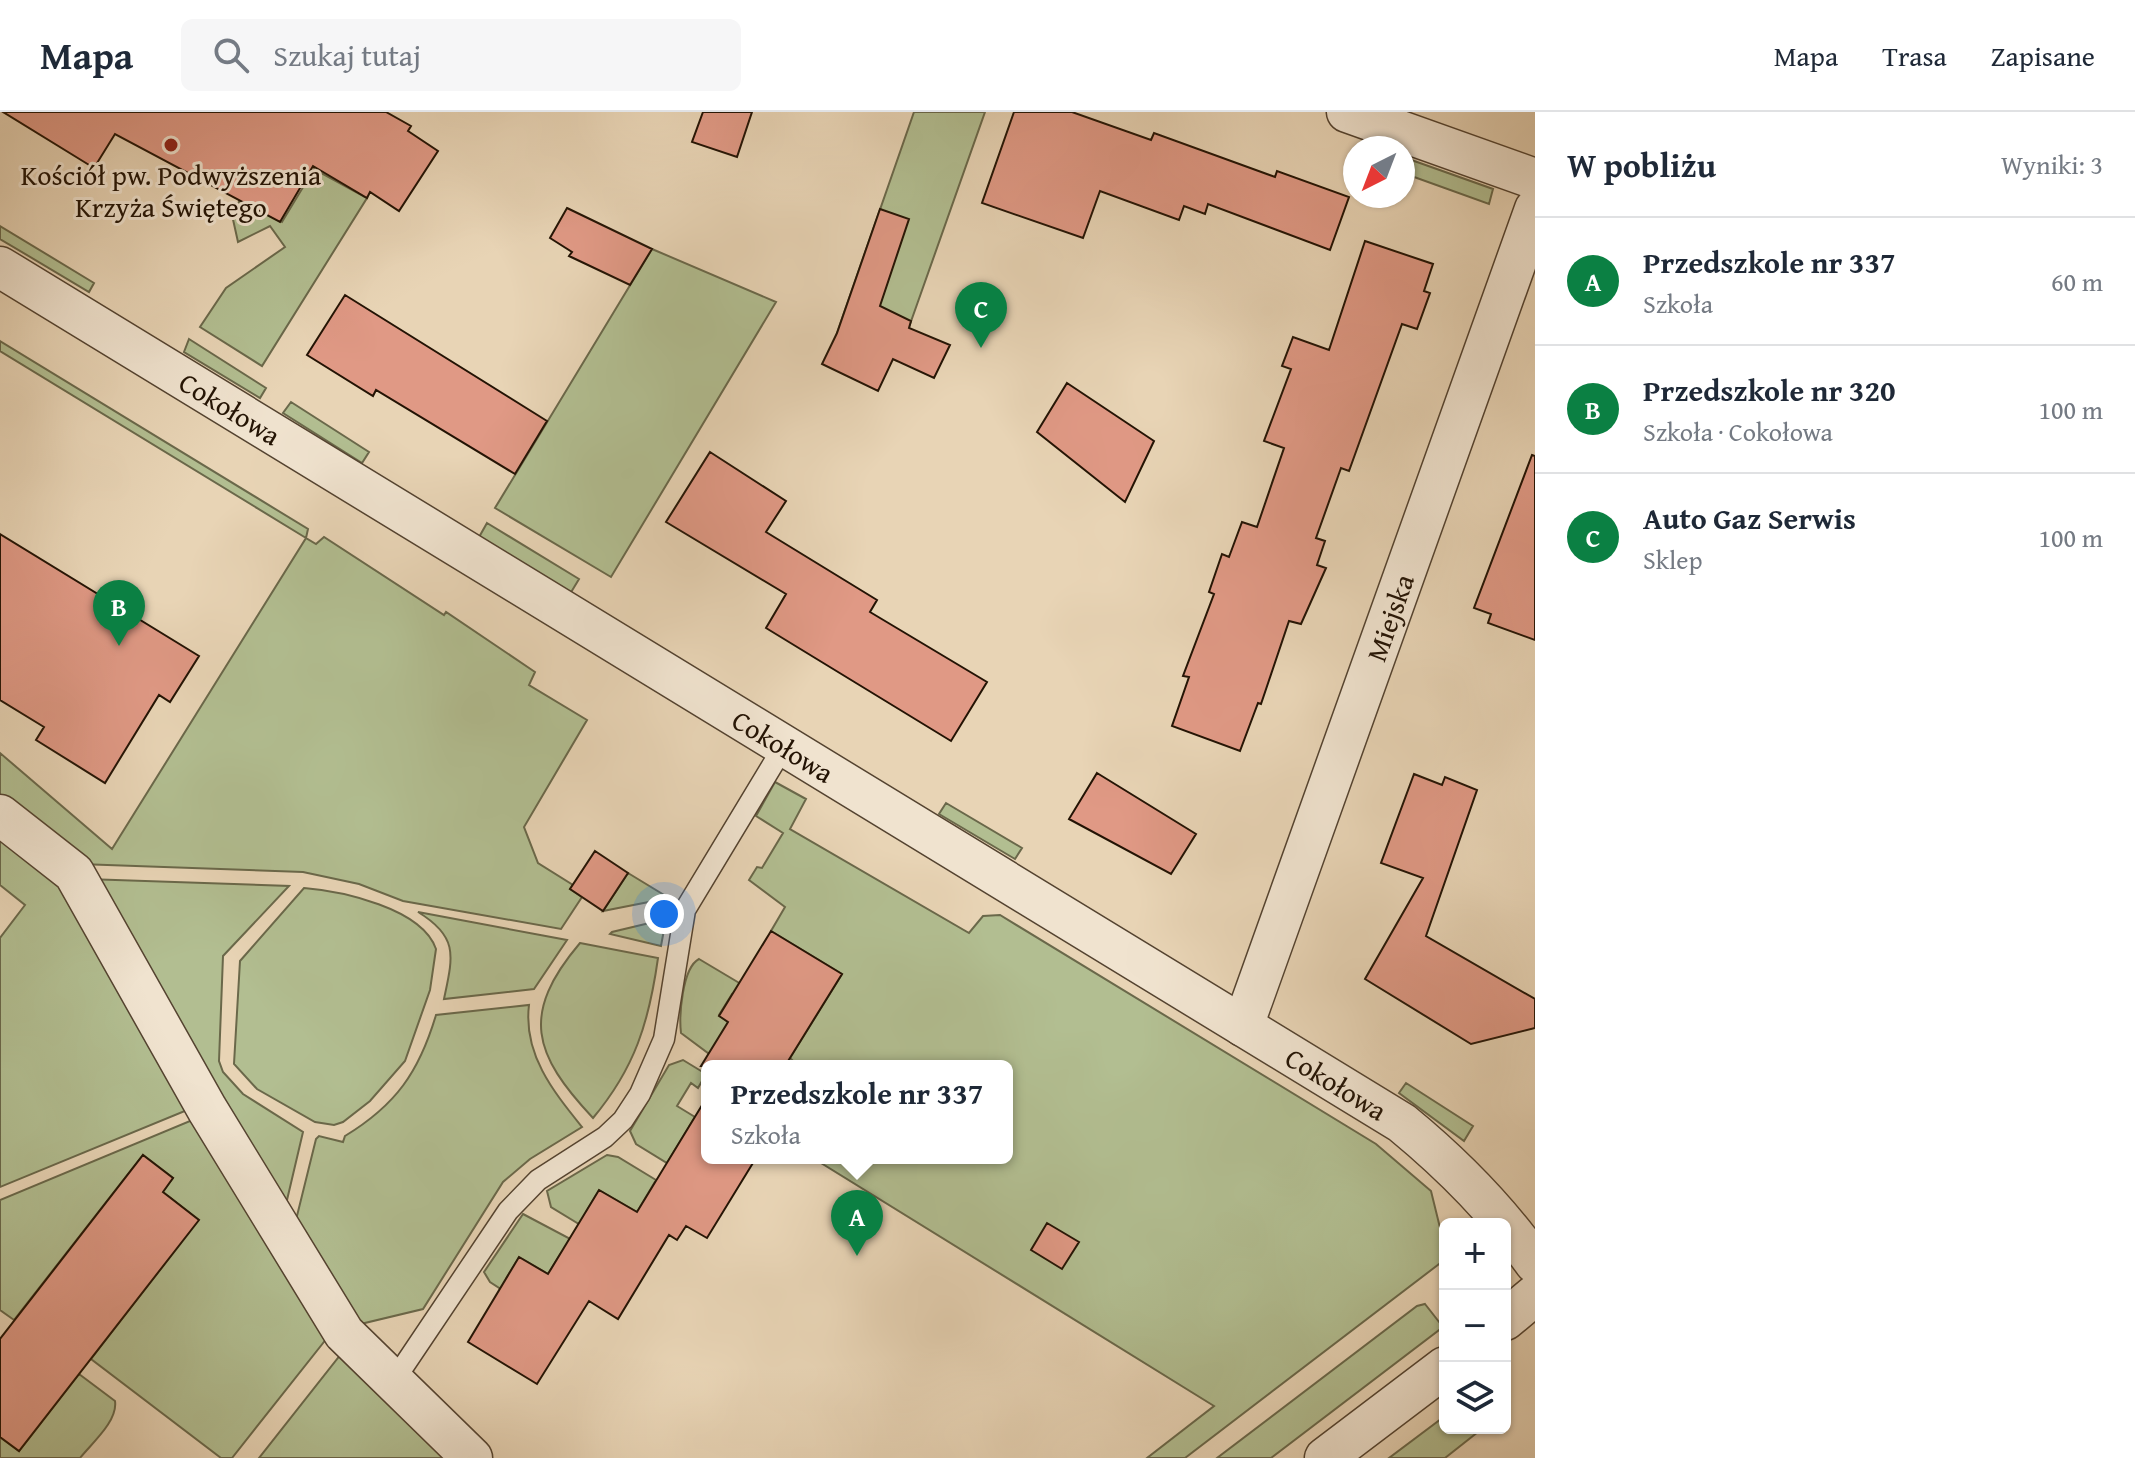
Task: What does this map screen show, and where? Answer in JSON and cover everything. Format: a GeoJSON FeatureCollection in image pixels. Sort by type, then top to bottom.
{"type":"FeatureCollection","features":[{"type":"Feature","properties":{"kind":"street"},"geometry":{"type":"LineString","coordinates":[[1347,112],[1535,179]]}},
{"type":"Feature","properties":{"kind":"street","name":"Miejska"},"geometry":{"type":"LineString","coordinates":[[1243,1026],[1535,209]]}},
{"type":"Feature","properties":{"kind":"street","name":"Cokołowa"},"geometry":{"type":"LineString","coordinates":[[0,267],[1402,1123],[1455,1167],[1510,1228],[1535,1263]]}},
{"type":"Feature","properties":{"kind":"street"},"geometry":{"type":"LineString","coordinates":[[0,815],[74,873],[207,1109],[344,1333],[472,1458]]}},
{"type":"Feature","properties":{"kind":"street"},"geometry":{"type":"LineString","coordinates":[[1511,1315],[1535,1295]]}},
{"type":"Feature","properties":{"kind":"street"},"geometry":{"type":"LineString","coordinates":[[1325,1458],[1439,1372]]}},
{"type":"Feature","properties":{"kind":"lane"},"geometry":{"type":"LineString","coordinates":[[393,1382],[508,1211],[538,1180],[605,1137],[623,1120],[640,1094],[654,1068],[664,1039],[685,910],[784,746]]}},
{"type":"Feature","properties":{"kind":"green space"},"geometry":{"type":"Polygon","coordinates":[[[914,112],[985,112],[897,361],[837,333],[914,112]]]}},
{"type":"Feature","properties":{"kind":"green space"},"geometry":{"type":"Polygon","coordinates":[[[1415,161],[1493,189],[1489,204],[1415,177],[1415,161]]]}},
{"type":"Feature","properties":{"kind":"green space"},"geometry":{"type":"Polygon","coordinates":[[[314,169],[367,198],[262,366],[200,327],[226,288],[285,247],[270,226],[238,242],[232,215],[241,198],[282,222],[314,169]]]}},
{"type":"Feature","properties":{"kind":"green space"},"geometry":{"type":"Polygon","coordinates":[[[0,226],[94,283],[89,292],[0,239],[0,226]]]}},
{"type":"Feature","properties":{"kind":"green space"},"geometry":{"type":"Polygon","coordinates":[[[652,249],[776,302],[611,577],[495,508],[652,249]]]}},
{"type":"Feature","properties":{"kind":"green space"},"geometry":{"type":"Polygon","coordinates":[[[189,339],[266,388],[260,398],[184,352],[189,339]]]}},
{"type":"Feature","properties":{"kind":"green space"},"geometry":{"type":"Polygon","coordinates":[[[0,341],[308,529],[306,538],[0,351],[0,341]]]}},
{"type":"Feature","properties":{"kind":"green space"},"geometry":{"type":"Polygon","coordinates":[[[291,402],[369,452],[362,463],[283,413],[291,402]]]}},
{"type":"Feature","properties":{"kind":"green space"},"geometry":{"type":"Polygon","coordinates":[[[487,523],[579,579],[570,594],[478,539],[487,523]]]}},
{"type":"Feature","properties":{"kind":"green space"},"geometry":{"type":"Polygon","coordinates":[[[324,537],[444,615],[446,612],[535,672],[529,685],[587,720],[524,827],[538,863],[573,885],[570,889],[582,897],[561,929],[403,901],[359,884],[303,872],[79,864],[0,803],[0,753],[112,849],[306,538],[316,544],[324,537]]]}},
{"type":"Feature","properties":{"kind":"green space"},"geometry":{"type":"Polygon","coordinates":[[[775,782],[806,799],[790,829],[969,933],[983,916],[1000,915],[1376,1144],[1431,1191],[1439,1224],[1439,1264],[1185,1458],[1147,1458],[1214,1406],[823,1164],[1013,1164],[1013,1060],[792,1060],[790,1058],[842,974],[771,931],[785,907],[749,880],[757,867],[762,868],[783,833],[756,816],[775,782]]]}},
{"type":"Feature","properties":{"kind":"green space"},"geometry":{"type":"Polygon","coordinates":[[[946,803],[1022,848],[1015,859],[939,814],[946,803]]]}},
{"type":"Feature","properties":{"kind":"green space"},"geometry":{"type":"Polygon","coordinates":[[[0,829],[61,876],[197,1106],[0,1187],[0,938],[25,905],[0,885],[0,829]]]}},
{"type":"Feature","properties":{"kind":"green space"},"geometry":{"type":"Polygon","coordinates":[[[628,873],[669,898],[603,911],[628,873]]]}},
{"type":"Feature","properties":{"kind":"green space"},"geometry":{"type":"Polygon","coordinates":[[[86,879],[289,886],[223,956],[219,1061],[223,1072],[243,1094],[303,1132],[283,1217],[86,879]]]}},
{"type":"Feature","properties":{"kind":"green space"},"geometry":{"type":"Polygon","coordinates":[[[304,888],[358,898],[398,912],[428,935],[436,949],[430,990],[405,1061],[370,1101],[343,1122],[334,1125],[315,1122],[257,1089],[234,1064],[240,961],[304,888]]]}},
{"type":"Feature","properties":{"kind":"green space"},"geometry":{"type":"Polygon","coordinates":[[[418,912],[567,940],[534,989],[444,999],[450,971],[450,949],[441,930],[418,912]]]}},
{"type":"Feature","properties":{"kind":"green space"},"geometry":{"type":"Polygon","coordinates":[[[666,919],[661,946],[610,934],[612,932],[666,919]]]}},
{"type":"Feature","properties":{"kind":"green space"},"geometry":{"type":"Polygon","coordinates":[[[580,943],[658,958],[650,1003],[638,1043],[620,1081],[593,1118],[557,1074],[542,1033],[542,1013],[548,991],[580,943]]]}},
{"type":"Feature","properties":{"kind":"green space"},"geometry":{"type":"Polygon","coordinates":[[[699,959],[746,987],[739,998],[732,994],[719,1015],[728,1022],[716,1059],[681,1033],[685,982],[693,964],[699,959]]]}},
{"type":"Feature","properties":{"kind":"green space"},"geometry":{"type":"Polygon","coordinates":[[[529,1005],[528,1023],[535,1056],[551,1085],[582,1127],[530,1159],[503,1182],[423,1309],[348,1327],[293,1232],[316,1139],[319,1136],[343,1142],[345,1136],[392,1099],[422,1054],[436,1015],[529,1005]]]}},
{"type":"Feature","properties":{"kind":"green space"},"geometry":{"type":"Polygon","coordinates":[[[683,1060],[701,1071],[701,1083],[698,1088],[691,1083],[677,1106],[695,1117],[667,1163],[636,1144],[630,1131],[669,1065],[683,1060]]]}},
{"type":"Feature","properties":{"kind":"green space"},"geometry":{"type":"Polygon","coordinates":[[[1406,1083],[1473,1126],[1464,1141],[1399,1093],[1406,1083]]]}},
{"type":"Feature","properties":{"kind":"green space"},"geometry":{"type":"Polygon","coordinates":[[[202,1116],[331,1333],[232,1458],[221,1458],[91,1359],[198,1220],[168,1196],[159,1196],[173,1178],[143,1155],[14,1320],[0,1310],[0,1200],[202,1116]]]}},
{"type":"Feature","properties":{"kind":"green space"},"geometry":{"type":"Polygon","coordinates":[[[607,1155],[618,1157],[656,1180],[637,1212],[599,1190],[586,1212],[587,1229],[551,1207],[547,1191],[607,1155]]]}},
{"type":"Feature","properties":{"kind":"green space"},"geometry":{"type":"Polygon","coordinates":[[[523,1214],[578,1243],[561,1253],[548,1274],[519,1257],[506,1279],[507,1293],[490,1282],[484,1272],[523,1214]]]}},
{"type":"Feature","properties":{"kind":"green space"},"geometry":{"type":"Polygon","coordinates":[[[1425,1304],[1439,1322],[1439,1330],[1271,1458],[1217,1458],[1417,1306],[1425,1304]]]}},
{"type":"Feature","properties":{"kind":"green space"},"geometry":{"type":"Polygon","coordinates":[[[345,1349],[459,1458],[259,1458],[345,1349]]]}},
{"type":"Feature","properties":{"kind":"green space"},"geometry":{"type":"Polygon","coordinates":[[[79,1374],[115,1401],[108,1424],[80,1458],[0,1458],[0,1437],[19,1451],[79,1374]]]}},
{"type":"Feature","properties":{"kind":"green space"},"geometry":{"type":"Polygon","coordinates":[[[1439,1420],[1439,1434],[1475,1434],[1445,1458],[1389,1458],[1439,1420]]]}},
{"type":"Feature","properties":{"kind":"building"},"geometry":{"type":"Polygon","coordinates":[[[3,112],[386,112],[411,126],[408,131],[438,151],[399,211],[370,192],[367,198],[313,166],[280,222],[115,134],[94,168],[3,112]]]}},
{"type":"Feature","properties":{"kind":"building"},"geometry":{"type":"Polygon","coordinates":[[[703,112],[752,112],[737,157],[692,142],[703,112]]]}},
{"type":"Feature","properties":{"kind":"building"},"geometry":{"type":"Polygon","coordinates":[[[1014,112],[1072,112],[1151,140],[1154,133],[1275,177],[1277,171],[1343,195],[1345,208],[1330,250],[1208,204],[1205,214],[1184,206],[1179,220],[1100,191],[1083,238],[982,203],[1014,112]]]}},
{"type":"Feature","properties":{"kind":"building"},"geometry":{"type":"Polygon","coordinates":[[[567,208],[652,249],[630,285],[569,256],[572,252],[550,238],[567,208]]]}},
{"type":"Feature","properties":{"kind":"building"},"geometry":{"type":"Polygon","coordinates":[[[880,209],[909,219],[880,306],[911,321],[909,328],[950,345],[934,378],[893,359],[878,391],[822,364],[837,333],[880,209]]]}},
{"type":"Feature","properties":{"kind":"building"},"geometry":{"type":"Polygon","coordinates":[[[1365,241],[1433,264],[1424,291],[1430,293],[1417,329],[1402,324],[1349,471],[1341,468],[1316,538],[1325,541],[1317,565],[1326,568],[1301,624],[1289,621],[1261,704],[1258,703],[1240,751],[1172,726],[1189,677],[1183,676],[1214,594],[1209,592],[1222,554],[1229,557],[1242,522],[1257,527],[1284,448],[1264,441],[1291,369],[1282,366],[1293,337],[1329,350],[1365,241]]]}},
{"type":"Feature","properties":{"kind":"building"},"geometry":{"type":"Polygon","coordinates":[[[345,295],[547,421],[515,474],[376,390],[373,396],[307,355],[345,295]]]}},
{"type":"Feature","properties":{"kind":"building"},"geometry":{"type":"Polygon","coordinates":[[[1067,383],[1154,441],[1125,502],[1037,432],[1067,383]]]}},
{"type":"Feature","properties":{"kind":"building"},"geometry":{"type":"Polygon","coordinates":[[[710,452],[786,501],[766,532],[877,600],[870,612],[987,682],[951,741],[766,628],[786,594],[666,522],[710,452]]]}},
{"type":"Feature","properties":{"kind":"building"},"geometry":{"type":"Polygon","coordinates":[[[1532,455],[1535,456],[1535,640],[1488,623],[1491,614],[1474,608],[1532,455]]]}},
{"type":"Feature","properties":{"kind":"building"},"geometry":{"type":"Polygon","coordinates":[[[0,534],[199,656],[170,702],[159,695],[105,783],[36,740],[44,727],[0,700],[0,534]]]}},
{"type":"Feature","properties":{"kind":"building"},"geometry":{"type":"Polygon","coordinates":[[[1097,773],[1196,834],[1171,874],[1069,819],[1097,773]]]}},
{"type":"Feature","properties":{"kind":"building"},"geometry":{"type":"Polygon","coordinates":[[[1414,774],[1442,785],[1445,777],[1477,790],[1426,936],[1535,999],[1535,1028],[1471,1044],[1365,979],[1423,878],[1381,863],[1414,774]]]}},
{"type":"Feature","properties":{"kind":"building"},"geometry":{"type":"Polygon","coordinates":[[[595,851],[628,873],[603,911],[570,889],[595,851]]]}},
{"type":"Feature","properties":{"kind":"building"},"geometry":{"type":"Polygon","coordinates":[[[771,931],[842,974],[789,1060],[705,1060],[728,1022],[719,1016],[771,931]]]}},
{"type":"Feature","properties":{"kind":"building"},"geometry":{"type":"Polygon","coordinates":[[[701,1107],[701,1164],[752,1164],[707,1238],[686,1226],[677,1240],[669,1235],[618,1319],[589,1301],[537,1384],[468,1342],[519,1257],[548,1274],[599,1190],[637,1212],[701,1107]]]}},
{"type":"Feature","properties":{"kind":"building"},"geometry":{"type":"Polygon","coordinates":[[[143,1155],[173,1178],[163,1192],[199,1220],[19,1451],[0,1437],[0,1339],[143,1155]]]}},
{"type":"Feature","properties":{"kind":"building"},"geometry":{"type":"Polygon","coordinates":[[[1047,1223],[1079,1242],[1062,1269],[1031,1250],[1047,1223]]]}},
{"type":"Feature","properties":{"kind":"place","name":"Kościół pw. Podwyższenia Krzyża Świętego"},"geometry":{"type":"Point","coordinates":[171,145]}},
{"type":"Feature","properties":{"kind":"place","name":"Auto Gaz Serwis"},"geometry":{"type":"Point","coordinates":[981,348]}},
{"type":"Feature","properties":{"kind":"place","name":"Przedszkole nr 320"},"geometry":{"type":"Point","coordinates":[119,646]}},
{"type":"Feature","properties":{"kind":"place","name":"Przedszkole nr 337"},"geometry":{"type":"Point","coordinates":[857,1256]}}]}
